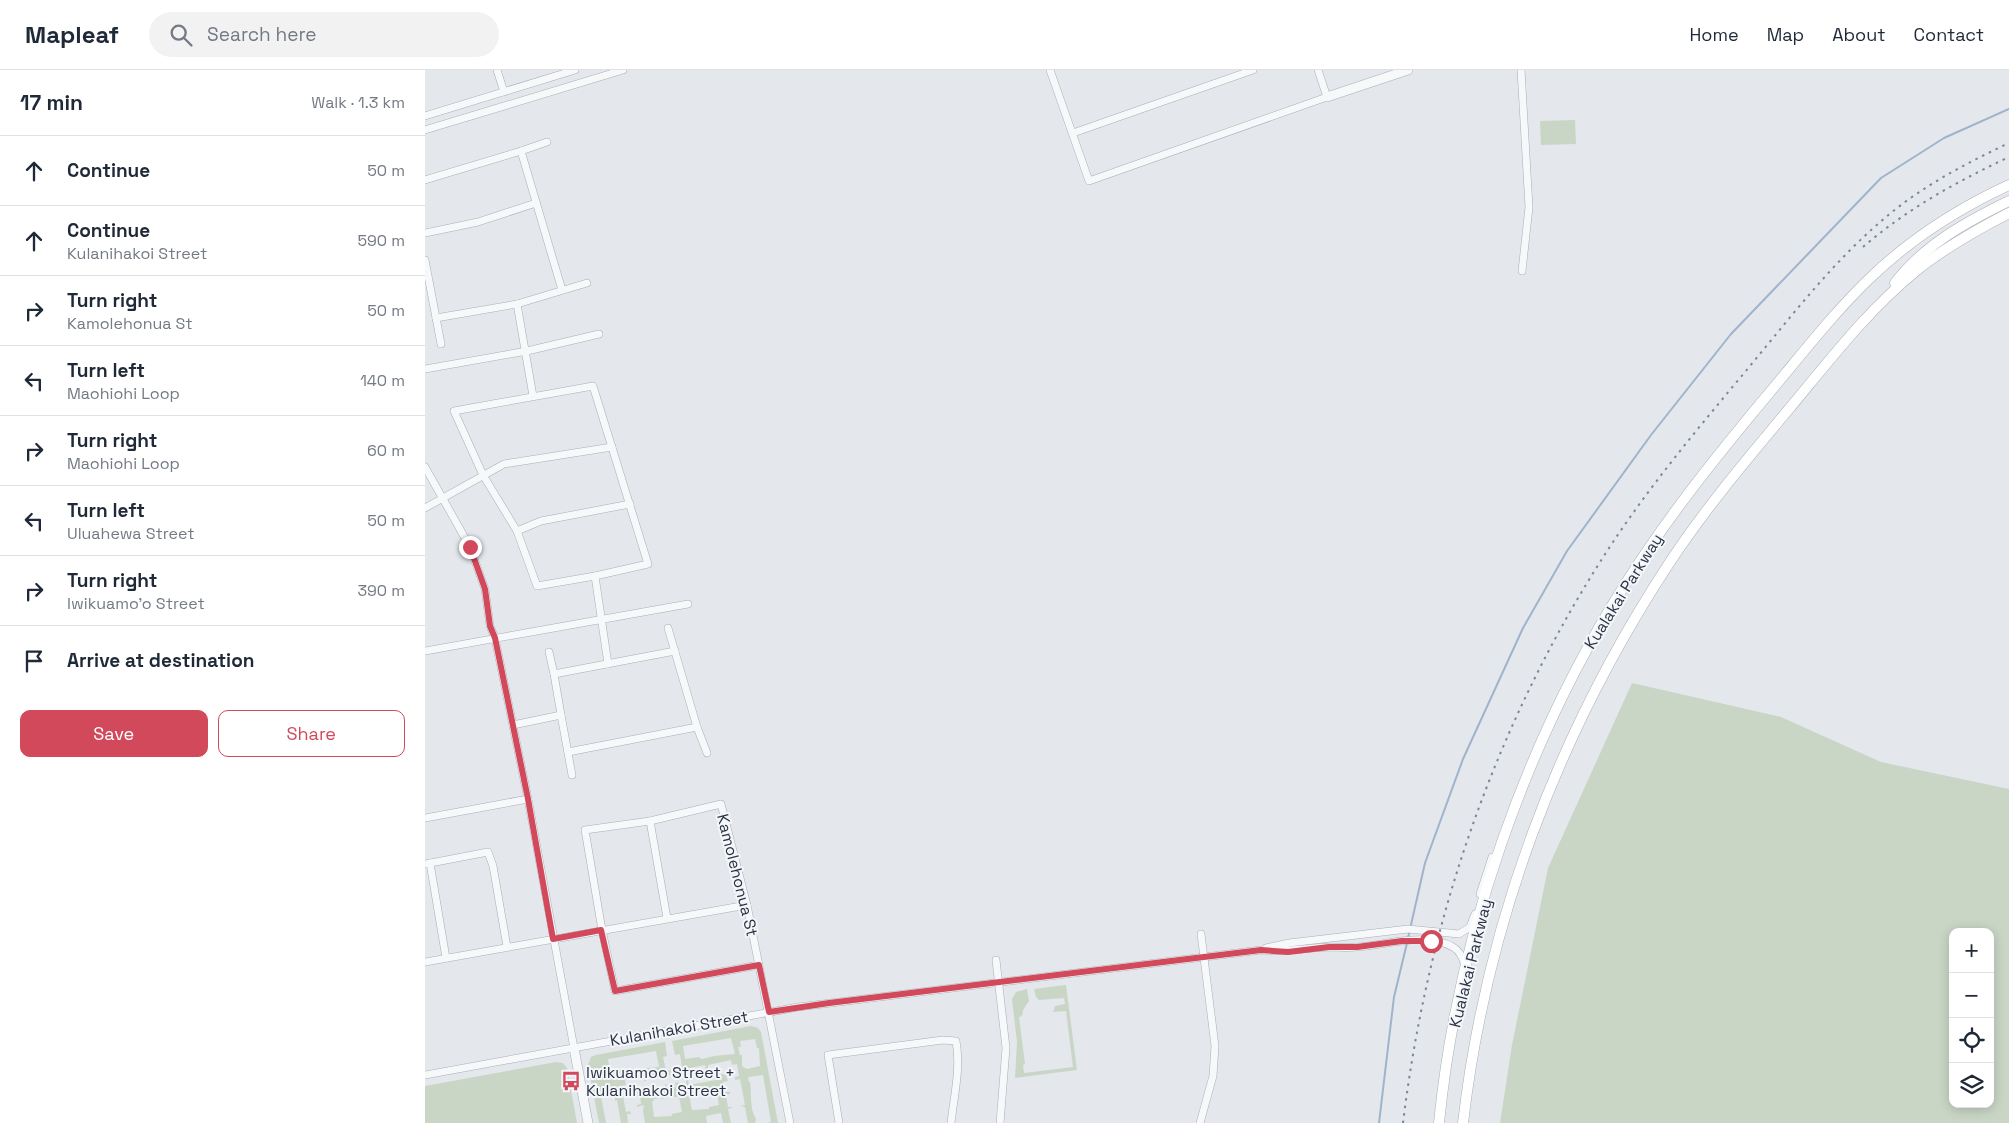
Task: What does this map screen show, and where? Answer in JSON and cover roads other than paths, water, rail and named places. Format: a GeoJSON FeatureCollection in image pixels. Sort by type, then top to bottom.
{"type":"FeatureCollection","features":[{"type":"Feature","properties":{"kind":"main road","name":"Kualakai Parkway"},"geometry":{"type":"LineString","coordinates":[[1439,1123],[1450,1048],[1464,978],[1490,883],[1515,807],[1546,732],[1599,628],[1645,553],[1708,467],[1832,318],[1869,279],[1922,234],[1955,213],[2009,185]]}},
{"type":"Feature","properties":{"kind":"main road"},"geometry":{"type":"LineString","coordinates":[[1874,310],[1903,273],[1927,249],[1961,226],[2009,201]]}},
{"type":"Feature","properties":{"kind":"main road","name":"Kualakai Parkway"},"geometry":{"type":"LineString","coordinates":[[1463,1123],[1480,1018],[1507,907],[1543,805],[1588,702],[1639,611],[1690,533],[1744,462],[1874,310],[1917,271],[1943,251],[1972,232],[2009,214]]}},
{"type":"Feature","properties":{"kind":"street"},"geometry":{"type":"LineString","coordinates":[[497,70],[504,92]]}},
{"type":"Feature","properties":{"kind":"street"},"geometry":{"type":"LineString","coordinates":[[425,116],[575,70]]}},
{"type":"Feature","properties":{"kind":"street"},"geometry":{"type":"LineString","coordinates":[[425,130],[623,70]]}},
{"type":"Feature","properties":{"kind":"street"},"geometry":{"type":"LineString","coordinates":[[1050,70],[1089,181],[1408,70]]}},
{"type":"Feature","properties":{"kind":"street"},"geometry":{"type":"LineString","coordinates":[[1073,133],[1253,70]]}},
{"type":"Feature","properties":{"kind":"street"},"geometry":{"type":"LineString","coordinates":[[1318,70],[1327,97]]}},
{"type":"Feature","properties":{"kind":"street"},"geometry":{"type":"LineString","coordinates":[[1521,70],[1529,208],[1523,271]]}},
{"type":"Feature","properties":{"kind":"street"},"geometry":{"type":"LineString","coordinates":[[425,180],[547,142]]}},
{"type":"Feature","properties":{"kind":"street"},"geometry":{"type":"LineString","coordinates":[[521,151],[562,290]]}},
{"type":"Feature","properties":{"kind":"street"},"geometry":{"type":"LineString","coordinates":[[425,233],[478,222],[536,204]]}},
{"type":"Feature","properties":{"kind":"street"},"geometry":{"type":"LineString","coordinates":[[425,260],[441,344]]}},
{"type":"Feature","properties":{"kind":"street"},"geometry":{"type":"LineString","coordinates":[[436,318],[517,304],[587,283]]}},
{"type":"Feature","properties":{"kind":"street"},"geometry":{"type":"LineString","coordinates":[[517,304],[527,351],[533,396]]}},
{"type":"Feature","properties":{"kind":"street"},"geometry":{"type":"LineString","coordinates":[[425,369],[527,351],[599,334]]}},
{"type":"Feature","properties":{"kind":"street"},"geometry":{"type":"LineString","coordinates":[[593,386],[612,447],[648,564],[537,586],[517,531],[483,476],[454,411],[593,386]]}},
{"type":"Feature","properties":{"kind":"street"},"geometry":{"type":"LineString","coordinates":[[425,508],[504,464],[612,447]]}},
{"type":"Feature","properties":{"kind":"street"},"geometry":{"type":"LineString","coordinates":[[425,467],[470,547],[485,589],[490,626],[495,638],[528,799],[588,1123]]}},
{"type":"Feature","properties":{"kind":"street"},"geometry":{"type":"LineString","coordinates":[[517,531],[541,522],[630,504]]}},
{"type":"Feature","properties":{"kind":"street"},"geometry":{"type":"LineString","coordinates":[[595,576],[608,664]]}},
{"type":"Feature","properties":{"kind":"street"},"geometry":{"type":"LineString","coordinates":[[425,651],[688,604]]}},
{"type":"Feature","properties":{"kind":"street"},"geometry":{"type":"LineString","coordinates":[[668,628],[697,727],[707,753]]}},
{"type":"Feature","properties":{"kind":"street"},"geometry":{"type":"LineString","coordinates":[[554,674],[675,651]]}},
{"type":"Feature","properties":{"kind":"street"},"geometry":{"type":"LineString","coordinates":[[549,652],[572,775]]}},
{"type":"Feature","properties":{"kind":"street"},"geometry":{"type":"LineString","coordinates":[[513,725],[561,715]]}},
{"type":"Feature","properties":{"kind":"street"},"geometry":{"type":"LineString","coordinates":[[568,752],[697,727]]}},
{"type":"Feature","properties":{"kind":"street"},"geometry":{"type":"LineString","coordinates":[[425,818],[528,799]]}},
{"type":"Feature","properties":{"kind":"street","name":"Kamolehonua St"},"geometry":{"type":"LineString","coordinates":[[601,930],[585,830],[650,821],[721,804],[747,905],[789,1123]]}},
{"type":"Feature","properties":{"kind":"street","name":"Kulanihakoi Street"},"geometry":{"type":"LineString","coordinates":[[425,1075],[769,1012],[1261,950],[1289,943],[1381,932],[1413,929],[1459,934],[1465,931],[1471,924],[1493,856],[1515,807]]}},
{"type":"Feature","properties":{"kind":"street"},"geometry":{"type":"LineString","coordinates":[[650,821],[667,918]]}},
{"type":"Feature","properties":{"kind":"street"},"geometry":{"type":"LineString","coordinates":[[446,958],[427,863],[488,852],[493,866],[507,947]]}},
{"type":"Feature","properties":{"kind":"street"},"geometry":{"type":"LineString","coordinates":[[425,962],[747,905]]}},
{"type":"Feature","properties":{"kind":"street"},"geometry":{"type":"LineString","coordinates":[[601,930],[615,991],[759,965]]}},
{"type":"Feature","properties":{"kind":"street"},"geometry":{"type":"LineString","coordinates":[[1201,934],[1215,1056],[1211,1088],[1201,1123]]}},
{"type":"Feature","properties":{"kind":"street","name":"Kulanihakoi Street"},"geometry":{"type":"LineString","coordinates":[[1261,950],[1288,952],[1415,940],[1453,947],[1461,955],[1465,965],[1464,978]]}},
{"type":"Feature","properties":{"kind":"street"},"geometry":{"type":"LineString","coordinates":[[996,960],[1006,1048],[1000,1123]]}},
{"type":"Feature","properties":{"kind":"street"},"geometry":{"type":"LineString","coordinates":[[839,1123],[828,1055],[943,1040],[956,1041],[957,1048],[958,1062],[951,1123]]}},
{"type":"Feature","properties":{"kind":"waterway"},"geometry":{"type":"LineString","coordinates":[[1408,938],[1425,863],[1463,759],[1523,628],[1567,551],[1651,435],[1731,334],[1881,178],[1944,138],[2009,109]]}},
{"type":"Feature","properties":{"kind":"waterway"},"geometry":{"type":"LineString","coordinates":[[1379,1123],[1394,997],[1407,943]]}},
{"type":"Feature","properties":{"kind":"railway"},"geometry":{"type":"LineString","coordinates":[[1403,1123],[1414,1046],[1430,970],[1450,895],[1474,821],[1503,748],[1535,677],[1572,608],[1613,542],[1660,476],[1820,282],[1860,240],[1917,193],[1956,170],[2009,143]]}},
{"type":"Feature","properties":{"kind":"railway"},"geometry":{"type":"LineString","coordinates":[[1863,247],[1915,208],[1970,176],[2009,157]]}},
{"type":"Feature","properties":{"kind":"place","name":"Iwikuamoo Street + Kulanihakoi Street"},"geometry":{"type":"Point","coordinates":[571,1081]}}]}
